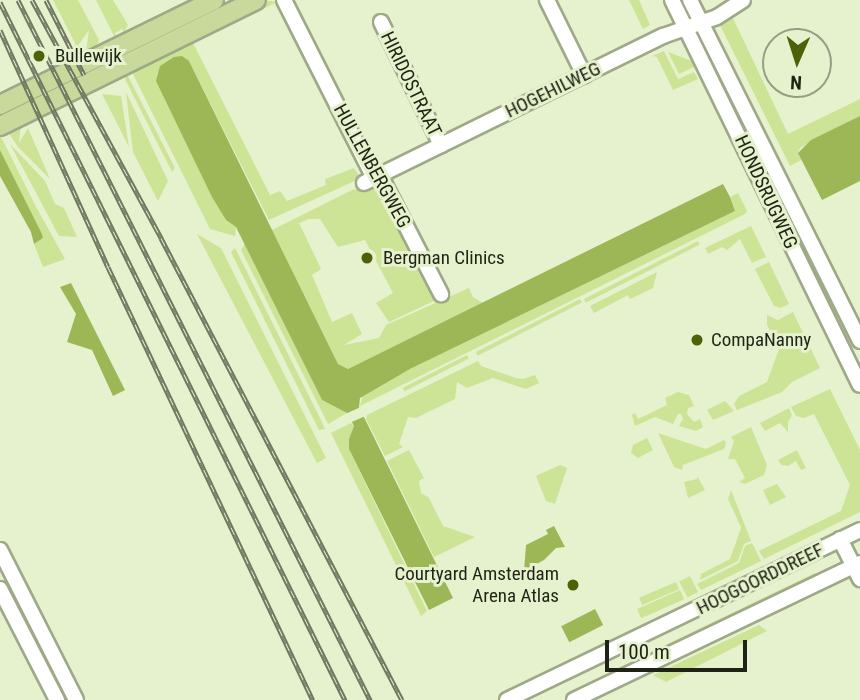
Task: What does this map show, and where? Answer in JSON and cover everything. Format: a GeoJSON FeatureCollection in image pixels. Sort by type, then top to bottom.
{"type":"FeatureCollection","features":[{"type":"Feature","properties":{"kind":"main road"},"geometry":{"type":"LineString","coordinates":[[0,105],[214,0]]}},
{"type":"Feature","properties":{"kind":"main road"},"geometry":{"type":"LineString","coordinates":[[0,126],[256,0]]}},
{"type":"Feature","properties":{"kind":"street","name":"HULLENBERGWEG"},"geometry":{"type":"LineString","coordinates":[[284,0],[372,174],[379,178],[441,294]]}},
{"type":"Feature","properties":{"kind":"street"},"geometry":{"type":"LineString","coordinates":[[547,0],[584,75]]}},
{"type":"Feature","properties":{"kind":"street","name":"HONDSRUGWEG"},"geometry":{"type":"LineString","coordinates":[[672,0],[860,385]]}},
{"type":"Feature","properties":{"kind":"street","name":"HONDSRUGWEG"},"geometry":{"type":"LineString","coordinates":[[691,0],[710,20],[860,341]]}},
{"type":"Feature","properties":{"kind":"street","name":"HOGEHILWEG"},"geometry":{"type":"LineString","coordinates":[[364,183],[686,26],[710,20],[743,0]]}},
{"type":"Feature","properties":{"kind":"street","name":"HIRIDOSTRAAT"},"geometry":{"type":"LineString","coordinates":[[382,22],[441,145]]}},
{"type":"Feature","properties":{"kind":"street","name":"HOOGOORDDREEF"},"geometry":{"type":"LineString","coordinates":[[508,700],[860,530]]}},
{"type":"Feature","properties":{"kind":"street"},"geometry":{"type":"LineString","coordinates":[[840,539],[858,570]]}},
{"type":"Feature","properties":{"kind":"street"},"geometry":{"type":"LineString","coordinates":[[0,550],[76,700]]}},
{"type":"Feature","properties":{"kind":"street","name":"HOOGOORDDREEF"},"geometry":{"type":"LineString","coordinates":[[575,700],[858,570]]}},
{"type":"Feature","properties":{"kind":"street"},"geometry":{"type":"LineString","coordinates":[[3,594],[57,700]]}},
{"type":"Feature","properties":{"kind":"shaded area"},"geometry":{"type":"Polygon","coordinates":[[[53,0],[78,0],[99,40],[97,47],[86,52],[89,30],[77,47],[53,0]]]}},
{"type":"Feature","properties":{"kind":"shaded area"},"geometry":{"type":"Polygon","coordinates":[[[96,0],[113,0],[128,25],[124,32],[122,29],[115,33],[117,42],[96,0]]]}},
{"type":"Feature","properties":{"kind":"shaded area"},"geometry":{"type":"Polygon","coordinates":[[[263,0],[277,2],[193,43],[270,195],[280,191],[287,201],[326,185],[325,179],[354,168],[361,178],[269,220],[189,61],[201,172],[226,220],[236,227],[235,236],[210,229],[132,72],[263,0]]]}},
{"type":"Feature","properties":{"kind":"shaded area"},"geometry":{"type":"Polygon","coordinates":[[[629,0],[639,0],[650,25],[643,29],[629,0]]]}},
{"type":"Feature","properties":{"kind":"shaded area"},"geometry":{"type":"Polygon","coordinates":[[[730,12],[762,79],[762,98],[771,98],[788,134],[860,99],[860,116],[800,148],[798,153],[803,159],[790,166],[719,23],[730,12]]]}},
{"type":"Feature","properties":{"kind":"shaded area"},"geometry":{"type":"Polygon","coordinates":[[[664,51],[678,79],[694,72],[698,79],[673,90],[657,57],[652,56],[664,51]]]}},
{"type":"Feature","properties":{"kind":"shaded area"},"geometry":{"type":"Polygon","coordinates":[[[668,52],[692,61],[696,66],[679,74],[668,52]]]}},
{"type":"Feature","properties":{"kind":"shaded area"},"geometry":{"type":"Polygon","coordinates":[[[182,56],[189,61],[338,364],[348,369],[723,184],[730,197],[735,211],[410,369],[360,398],[359,407],[453,598],[429,610],[349,449],[349,439],[354,426],[347,413],[322,400],[236,227],[226,220],[212,197],[156,81],[160,66],[174,57],[182,56]]]}},
{"type":"Feature","properties":{"kind":"shaded area"},"geometry":{"type":"Polygon","coordinates":[[[127,74],[175,168],[172,172],[125,79],[127,74]]]}},
{"type":"Feature","properties":{"kind":"shaded area"},"geometry":{"type":"Polygon","coordinates":[[[126,92],[168,181],[158,201],[133,152],[126,92]]]}},
{"type":"Feature","properties":{"kind":"shaded area"},"geometry":{"type":"Polygon","coordinates":[[[102,94],[121,96],[129,147],[102,94]]]}},
{"type":"Feature","properties":{"kind":"shaded area"},"geometry":{"type":"Polygon","coordinates":[[[860,116],[860,181],[822,200],[798,153],[811,140],[860,116]]]}},
{"type":"Feature","properties":{"kind":"shaded area"},"geometry":{"type":"Polygon","coordinates":[[[21,124],[19,143],[28,128],[50,179],[18,147],[8,132],[21,124]]]}},
{"type":"Feature","properties":{"kind":"shaded area"},"geometry":{"type":"Polygon","coordinates":[[[0,135],[65,259],[43,267],[34,244],[43,238],[42,234],[0,150],[0,135]]]}},
{"type":"Feature","properties":{"kind":"shaded area"},"geometry":{"type":"Polygon","coordinates":[[[10,144],[45,181],[55,204],[64,208],[77,237],[59,236],[10,144]]]}},
{"type":"Feature","properties":{"kind":"shaded area"},"geometry":{"type":"Polygon","coordinates":[[[0,150],[42,234],[43,238],[34,244],[31,232],[0,176],[0,150]]]}},
{"type":"Feature","properties":{"kind":"shaded area"},"geometry":{"type":"Polygon","coordinates":[[[380,184],[436,300],[389,322],[376,303],[393,293],[365,240],[338,247],[320,219],[299,223],[321,269],[312,275],[332,322],[352,313],[362,334],[344,345],[379,338],[386,325],[469,288],[473,297],[483,303],[348,369],[338,364],[272,230],[354,189],[361,191],[380,184]]]}},
{"type":"Feature","properties":{"kind":"shaded area"},"geometry":{"type":"Polygon","coordinates":[[[738,193],[747,211],[745,214],[360,406],[363,394],[410,369],[735,211],[730,197],[738,193]]]}},
{"type":"Feature","properties":{"kind":"shaded area"},"geometry":{"type":"Polygon","coordinates":[[[751,226],[766,257],[752,263],[740,239],[727,250],[722,247],[708,254],[705,248],[751,226]]]}},
{"type":"Feature","properties":{"kind":"shaded area"},"geometry":{"type":"Polygon","coordinates":[[[197,234],[221,248],[326,458],[317,463],[197,234]]]}},
{"type":"Feature","properties":{"kind":"shaded area"},"geometry":{"type":"Polygon","coordinates":[[[698,241],[700,245],[586,303],[584,299],[698,241]]]}},
{"type":"Feature","properties":{"kind":"shaded area"},"geometry":{"type":"Polygon","coordinates":[[[245,244],[322,400],[347,413],[328,424],[241,250],[245,244]]]}},
{"type":"Feature","properties":{"kind":"shaded area"},"geometry":{"type":"Polygon","coordinates":[[[235,248],[325,429],[319,430],[231,252],[235,248]]]}},
{"type":"Feature","properties":{"kind":"shaded area"},"geometry":{"type":"Polygon","coordinates":[[[769,262],[789,304],[781,308],[774,306],[755,269],[769,262]]]}},
{"type":"Feature","properties":{"kind":"shaded area"},"geometry":{"type":"Polygon","coordinates":[[[657,272],[653,288],[630,299],[628,295],[594,313],[590,306],[657,272]]]}},
{"type":"Feature","properties":{"kind":"shaded area"},"geometry":{"type":"Polygon","coordinates":[[[71,283],[125,390],[113,396],[92,350],[67,342],[76,314],[60,287],[71,283]]]}},
{"type":"Feature","properties":{"kind":"shaded area"},"geometry":{"type":"Polygon","coordinates":[[[580,299],[582,303],[478,356],[476,352],[580,299]]]}},
{"type":"Feature","properties":{"kind":"shaded area"},"geometry":{"type":"Polygon","coordinates":[[[793,312],[820,368],[792,382],[782,392],[737,410],[734,404],[739,396],[767,382],[779,349],[767,325],[767,315],[778,320],[793,312]]]}},
{"type":"Feature","properties":{"kind":"shaded area"},"geometry":{"type":"Polygon","coordinates":[[[467,355],[469,359],[405,391],[403,388],[467,355]]]}},
{"type":"Feature","properties":{"kind":"shaded area"},"geometry":{"type":"Polygon","coordinates":[[[478,361],[481,366],[516,378],[535,375],[539,383],[526,389],[493,378],[467,388],[457,382],[455,399],[416,418],[408,417],[399,444],[403,447],[385,456],[366,419],[367,415],[478,361]]]}},
{"type":"Feature","properties":{"kind":"shaded area"},"geometry":{"type":"Polygon","coordinates":[[[830,389],[860,450],[860,512],[764,559],[759,551],[841,511],[850,485],[814,414],[804,418],[796,416],[791,407],[830,389]]]}},
{"type":"Feature","properties":{"kind":"shaded area"},"geometry":{"type":"Polygon","coordinates":[[[678,392],[689,395],[694,406],[688,408],[687,414],[694,422],[700,419],[703,427],[696,431],[679,426],[683,419],[681,414],[678,414],[673,424],[655,417],[635,426],[632,415],[635,413],[638,419],[667,405],[665,398],[678,392]]]}},
{"type":"Feature","properties":{"kind":"shaded area"},"geometry":{"type":"Polygon","coordinates":[[[725,401],[734,411],[713,420],[707,410],[725,401]]]}},
{"type":"Feature","properties":{"kind":"shaded area"},"geometry":{"type":"Polygon","coordinates":[[[789,408],[792,415],[788,422],[788,432],[780,423],[765,431],[760,423],[789,408]]]}},
{"type":"Feature","properties":{"kind":"shaded area"},"geometry":{"type":"Polygon","coordinates":[[[351,423],[354,426],[349,439],[349,449],[427,611],[421,616],[331,433],[351,423]]]}},
{"type":"Feature","properties":{"kind":"shaded area"},"geometry":{"type":"Polygon","coordinates":[[[751,427],[767,465],[764,475],[745,484],[739,482],[745,478],[735,459],[728,459],[734,441],[731,437],[751,427]]]}},
{"type":"Feature","properties":{"kind":"shaded area"},"geometry":{"type":"Polygon","coordinates":[[[658,433],[706,449],[724,440],[726,443],[724,449],[683,465],[682,470],[674,467],[658,433]]]}},
{"type":"Feature","properties":{"kind":"shaded area"},"geometry":{"type":"Polygon","coordinates":[[[647,438],[653,450],[638,458],[631,453],[633,445],[647,438]]]}},
{"type":"Feature","properties":{"kind":"shaded area"},"geometry":{"type":"Polygon","coordinates":[[[409,450],[424,478],[419,481],[421,493],[429,498],[443,526],[475,537],[434,557],[387,461],[409,450]]]}},
{"type":"Feature","properties":{"kind":"shaded area"},"geometry":{"type":"Polygon","coordinates":[[[797,450],[806,468],[801,470],[796,461],[788,466],[781,465],[778,460],[797,450]]]}},
{"type":"Feature","properties":{"kind":"shaded area"},"geometry":{"type":"Polygon","coordinates":[[[560,465],[567,468],[555,504],[546,501],[536,476],[560,465]]]}},
{"type":"Feature","properties":{"kind":"shaded area"},"geometry":{"type":"Polygon","coordinates":[[[697,476],[705,490],[688,498],[684,482],[697,479],[697,476]]]}},
{"type":"Feature","properties":{"kind":"shaded area"},"geometry":{"type":"Polygon","coordinates":[[[777,484],[786,497],[770,505],[763,490],[777,484]]]}},
{"type":"Feature","properties":{"kind":"shaded area"},"geometry":{"type":"Polygon","coordinates":[[[731,490],[751,541],[744,544],[738,561],[700,580],[701,574],[730,559],[739,534],[741,527],[728,499],[731,490]]]}},
{"type":"Feature","properties":{"kind":"shaded area"},"geometry":{"type":"Polygon","coordinates":[[[554,526],[565,547],[556,548],[544,560],[524,571],[526,545],[548,534],[546,530],[554,526]]]}},
{"type":"Feature","properties":{"kind":"shaded area"},"geometry":{"type":"Polygon","coordinates":[[[752,543],[761,561],[701,590],[697,584],[739,563],[745,546],[752,543]]]}},
{"type":"Feature","properties":{"kind":"shaded area"},"geometry":{"type":"Polygon","coordinates":[[[815,573],[816,575],[656,653],[647,654],[815,573]]]}},
{"type":"Feature","properties":{"kind":"shaded area"},"geometry":{"type":"Polygon","coordinates":[[[690,576],[698,592],[687,597],[679,581],[690,576]]]}},
{"type":"Feature","properties":{"kind":"shaded area"},"geometry":{"type":"Polygon","coordinates":[[[676,582],[679,589],[642,605],[639,598],[676,582]]]}},
{"type":"Feature","properties":{"kind":"shaded area"},"geometry":{"type":"Polygon","coordinates":[[[680,590],[684,599],[641,618],[637,609],[680,590]]]}},
{"type":"Feature","properties":{"kind":"shaded area"},"geometry":{"type":"Polygon","coordinates":[[[595,609],[603,625],[569,642],[561,626],[595,609]]]}},
{"type":"Feature","properties":{"kind":"shaded area"},"geometry":{"type":"Polygon","coordinates":[[[759,625],[767,631],[666,682],[653,675],[759,625]]]}},
{"type":"Feature","properties":{"kind":"pier"},"geometry":{"type":"Polygon","coordinates":[[[363,406],[367,415],[349,423],[345,414],[363,406]]]}},
{"type":"Feature","properties":{"kind":"railway"},"geometry":{"type":"LineString","coordinates":[[18,0],[370,700]]}},
{"type":"Feature","properties":{"kind":"railway"},"geometry":{"type":"LineString","coordinates":[[32,0],[161,238],[402,700]]}},
{"type":"Feature","properties":{"kind":"railway"},"geometry":{"type":"LineString","coordinates":[[46,0],[84,75]]}},
{"type":"Feature","properties":{"kind":"railway"},"geometry":{"type":"LineString","coordinates":[[0,2],[345,700]]}},
{"type":"Feature","properties":{"kind":"railway"},"geometry":{"type":"LineString","coordinates":[[0,30],[108,267],[313,700]]}},
{"type":"Feature","properties":{"kind":"place","name":"Bullewijk"},"geometry":{"type":"Point","coordinates":[39,56]}},
{"type":"Feature","properties":{"kind":"place","name":"Bergman Clinics"},"geometry":{"type":"Point","coordinates":[367,258]}},
{"type":"Feature","properties":{"kind":"place","name":"CompaNanny"},"geometry":{"type":"Point","coordinates":[697,340]}},
{"type":"Feature","properties":{"kind":"place","name":"Courtyard Amsterdam Arena Atlas"},"geometry":{"type":"Point","coordinates":[573,585]}}]}
